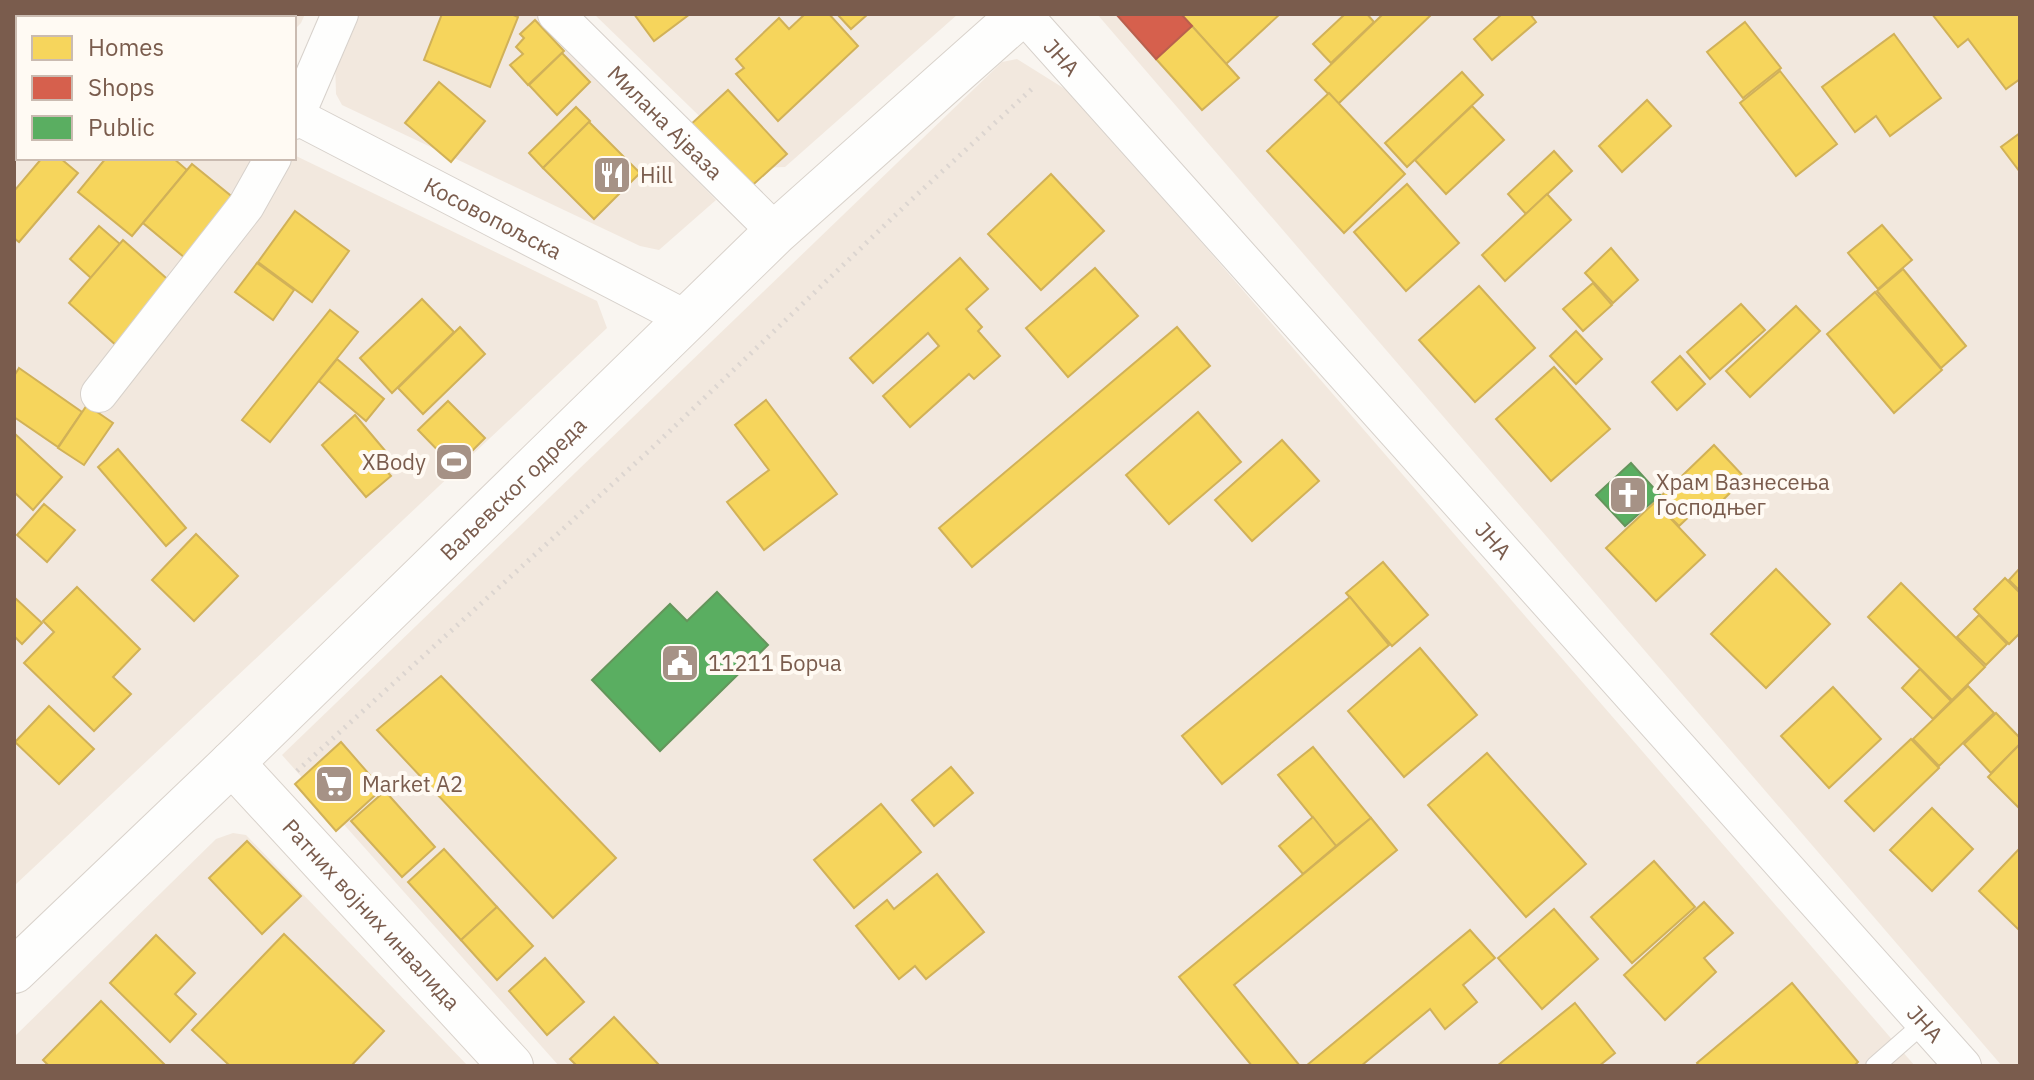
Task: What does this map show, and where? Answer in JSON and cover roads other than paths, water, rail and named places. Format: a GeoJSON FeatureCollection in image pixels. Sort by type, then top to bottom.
{"type":"FeatureCollection","features":[{"type":"Feature","properties":{"kind":"street","name":"Косовопољска"},"geometry":{"type":"LineString","coordinates":[[296,116],[340,14]]}},
{"type":"Feature","properties":{"kind":"street","name":"Милана Ајваза"},"geometry":{"type":"LineString","coordinates":[[556,14],[776,232]]}},
{"type":"Feature","properties":{"kind":"street","name":"Ваљевског одреда"},"geometry":{"type":"LineString","coordinates":[[14,971],[232,763],[776,232],[1022,14]]}},
{"type":"Feature","properties":{"kind":"street","name":"ЈНА"},"geometry":{"type":"LineString","coordinates":[[1022,14],[1963,1066]]}},
{"type":"Feature","properties":{"kind":"street","name":"Косовопољска"},"geometry":{"type":"LineString","coordinates":[[296,119],[687,319]]}},
{"type":"Feature","properties":{"kind":"street"},"geometry":{"type":"LineString","coordinates":[[99,394],[246,206],[272,160]]}},
{"type":"Feature","properties":{"kind":"street","name":"Ратних војних инвалида"},"geometry":{"type":"LineString","coordinates":[[232,763],[511,1066]]}},
{"type":"Feature","properties":{"kind":"lane"},"geometry":{"type":"LineString","coordinates":[[1875,1066],[1924,1023]]}},
{"type":"Feature","properties":{"kind":"place","name":"Hill"},"geometry":{"type":"Point","coordinates":[612,175]}},
{"type":"Feature","properties":{"kind":"place","name":"XBody"},"geometry":{"type":"Point","coordinates":[454,462]}},
{"type":"Feature","properties":{"kind":"place","name":"Храм Вазнесења Господњег"},"geometry":{"type":"Point","coordinates":[1628,495]}},
{"type":"Feature","properties":{"kind":"place","name":"11211 Борча"},"geometry":{"type":"Point","coordinates":[680,663]}},
{"type":"Feature","properties":{"kind":"place","name":"Market A2"},"geometry":{"type":"Point","coordinates":[334,784]}}]}
